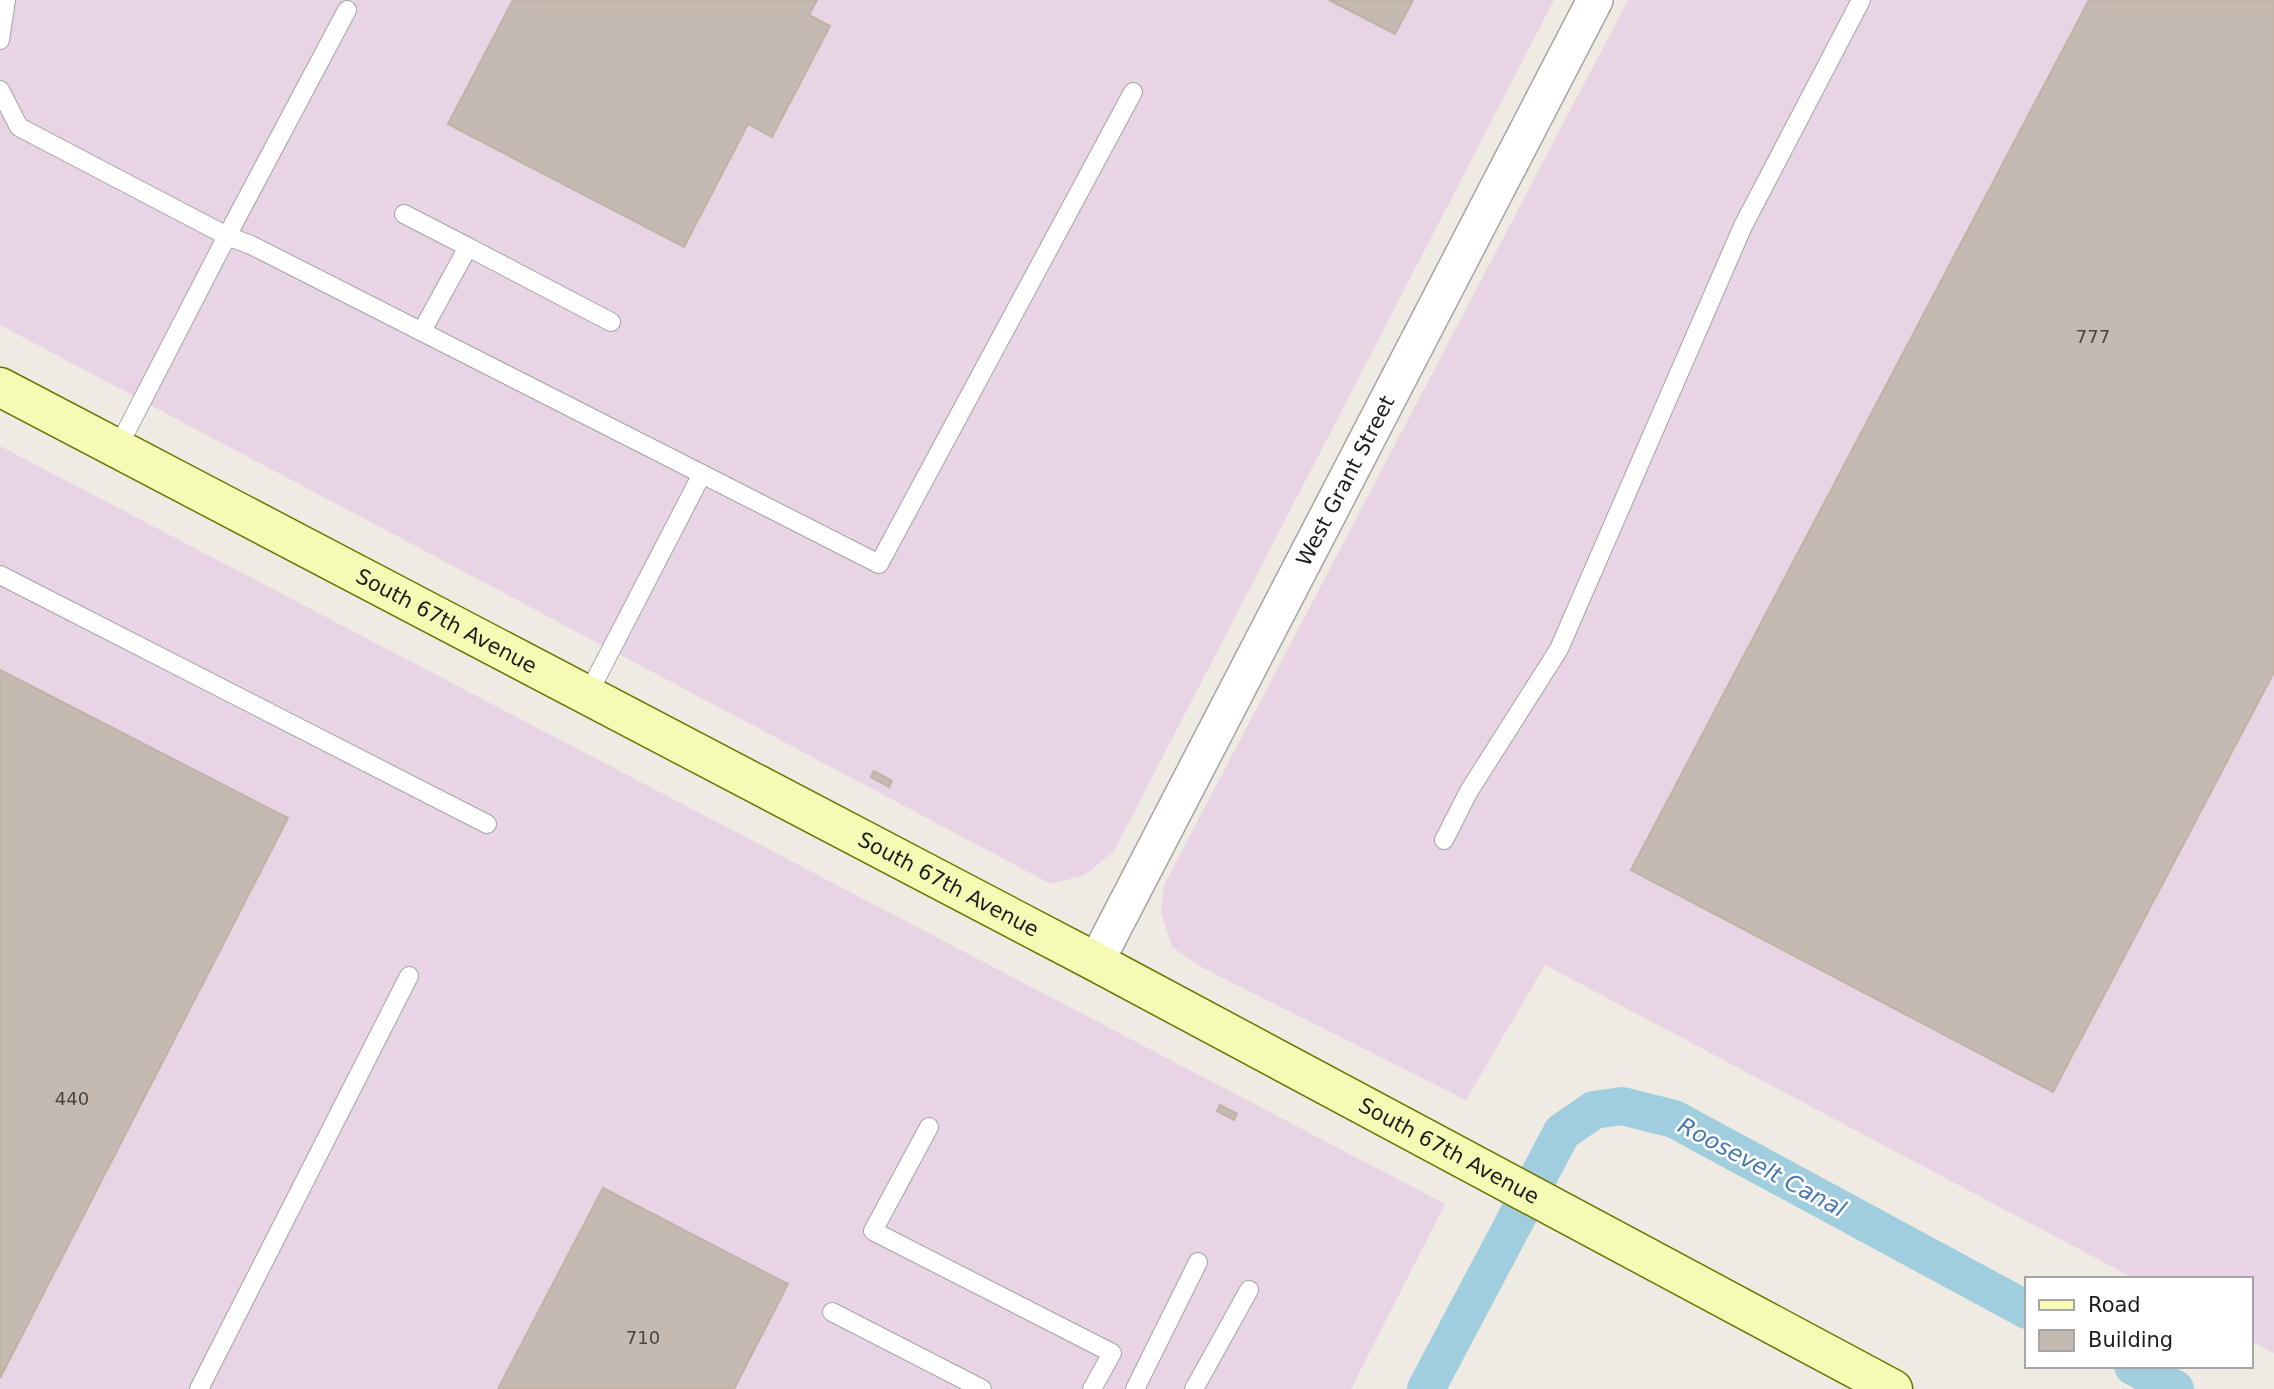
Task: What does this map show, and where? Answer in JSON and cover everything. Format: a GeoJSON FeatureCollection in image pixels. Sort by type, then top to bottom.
{"type":"FeatureCollection","features":[{"type":"Feature","properties":{"kind":"main road","name":"South 67th Avenue"},"geometry":{"type":"LineString","coordinates":[[0,387],[1096,962],[1893,1389]]}},
{"type":"Feature","properties":{"kind":"street","name":"West Grant Street"},"geometry":{"type":"LineString","coordinates":[[1096,962],[1595,0]]}},
{"type":"Feature","properties":{"kind":"lane"},"geometry":{"type":"LineString","coordinates":[[0,40],[6,0]]}},
{"type":"Feature","properties":{"kind":"lane"},"geometry":{"type":"LineString","coordinates":[[1444,840],[1469,790],[1559,649],[1743,226],[1861,0]]}},
{"type":"Feature","properties":{"kind":"lane"},"geometry":{"type":"LineString","coordinates":[[117,449],[347,10]]}},
{"type":"Feature","properties":{"kind":"lane"},"geometry":{"type":"LineString","coordinates":[[0,90],[19,127],[227,236],[251,245],[880,564],[1133,92]]}},
{"type":"Feature","properties":{"kind":"lane"},"geometry":{"type":"LineString","coordinates":[[404,214],[611,322]]}},
{"type":"Feature","properties":{"kind":"lane"},"geometry":{"type":"LineString","coordinates":[[422,331],[468,247]]}},
{"type":"Feature","properties":{"kind":"lane"},"geometry":{"type":"LineString","coordinates":[[587,696],[702,474]]}},
{"type":"Feature","properties":{"kind":"lane"},"geometry":{"type":"LineString","coordinates":[[0,575],[487,824]]}},
{"type":"Feature","properties":{"kind":"lane"},"geometry":{"type":"LineString","coordinates":[[200,1389],[409,976]]}},
{"type":"Feature","properties":{"kind":"lane"},"geometry":{"type":"LineString","coordinates":[[929,1127],[873,1231],[1112,1353],[1099,1387]]}},
{"type":"Feature","properties":{"kind":"lane"},"geometry":{"type":"LineString","coordinates":[[1135,1389],[1198,1262]]}},
{"type":"Feature","properties":{"kind":"lane"},"geometry":{"type":"LineString","coordinates":[[1194,1389],[1250,1290]]}},
{"type":"Feature","properties":{"kind":"lane"},"geometry":{"type":"LineString","coordinates":[[832,1312],[982,1389]]}},
{"type":"Feature","properties":{"kind":"shaded area"},"geometry":{"type":"Polygon","coordinates":[[[0,0],[1554,0],[1114,851],[1085,875],[1051,884],[0,325],[0,0]]]}},
{"type":"Feature","properties":{"kind":"shaded area"},"geometry":{"type":"Polygon","coordinates":[[[1628,0],[2274,0],[2274,1353],[2253,1342],[2253,1277],[2131,1277],[1545,965],[1466,1100],[1203,968],[1172,947],[1161,912],[1164,885],[1628,0]]]}},
{"type":"Feature","properties":{"kind":"shaded area"},"geometry":{"type":"Polygon","coordinates":[[[0,446],[1445,1204],[1351,1389],[0,1389],[0,446]]]}},
{"type":"Feature","properties":{"kind":"building"},"geometry":{"type":"Polygon","coordinates":[[[513,0],[817,0],[809,15],[830,26],[772,137],[748,124],[684,247],[448,124],[513,0]]]}},
{"type":"Feature","properties":{"kind":"building"},"geometry":{"type":"Polygon","coordinates":[[[1329,0],[1413,0],[1395,34],[1329,0]]]}},
{"type":"Feature","properties":{"kind":"building"},"geometry":{"type":"Polygon","coordinates":[[[2089,0],[2274,0],[2274,672],[2053,1092],[1631,870],[2089,0]]]}},
{"type":"Feature","properties":{"kind":"building"},"geometry":{"type":"Polygon","coordinates":[[[0,670],[288,818],[0,1378],[0,670]]]}},
{"type":"Feature","properties":{"kind":"building"},"geometry":{"type":"Polygon","coordinates":[[[874,771],[892,781],[889,787],[871,777],[874,771]]]}},
{"type":"Feature","properties":{"kind":"building"},"geometry":{"type":"Polygon","coordinates":[[[1220,1105],[1237,1114],[1234,1120],[1217,1111],[1220,1105]]]}},
{"type":"Feature","properties":{"kind":"building"},"geometry":{"type":"Polygon","coordinates":[[[603,1188],[788,1284],[734,1389],[498,1389],[603,1188]]]}},
{"type":"Feature","properties":{"kind":"waterway","name":"Roosevelt Canal"},"geometry":{"type":"LineString","coordinates":[[1426,1389],[1562,1132],[1594,1110],[1622,1106],[1674,1119],[2025,1309]]}},
{"type":"Feature","properties":{"kind":"waterway","name":"Roosevelt Canal"},"geometry":{"type":"LineString","coordinates":[[2137,1368],[2175,1389]]}}]}
